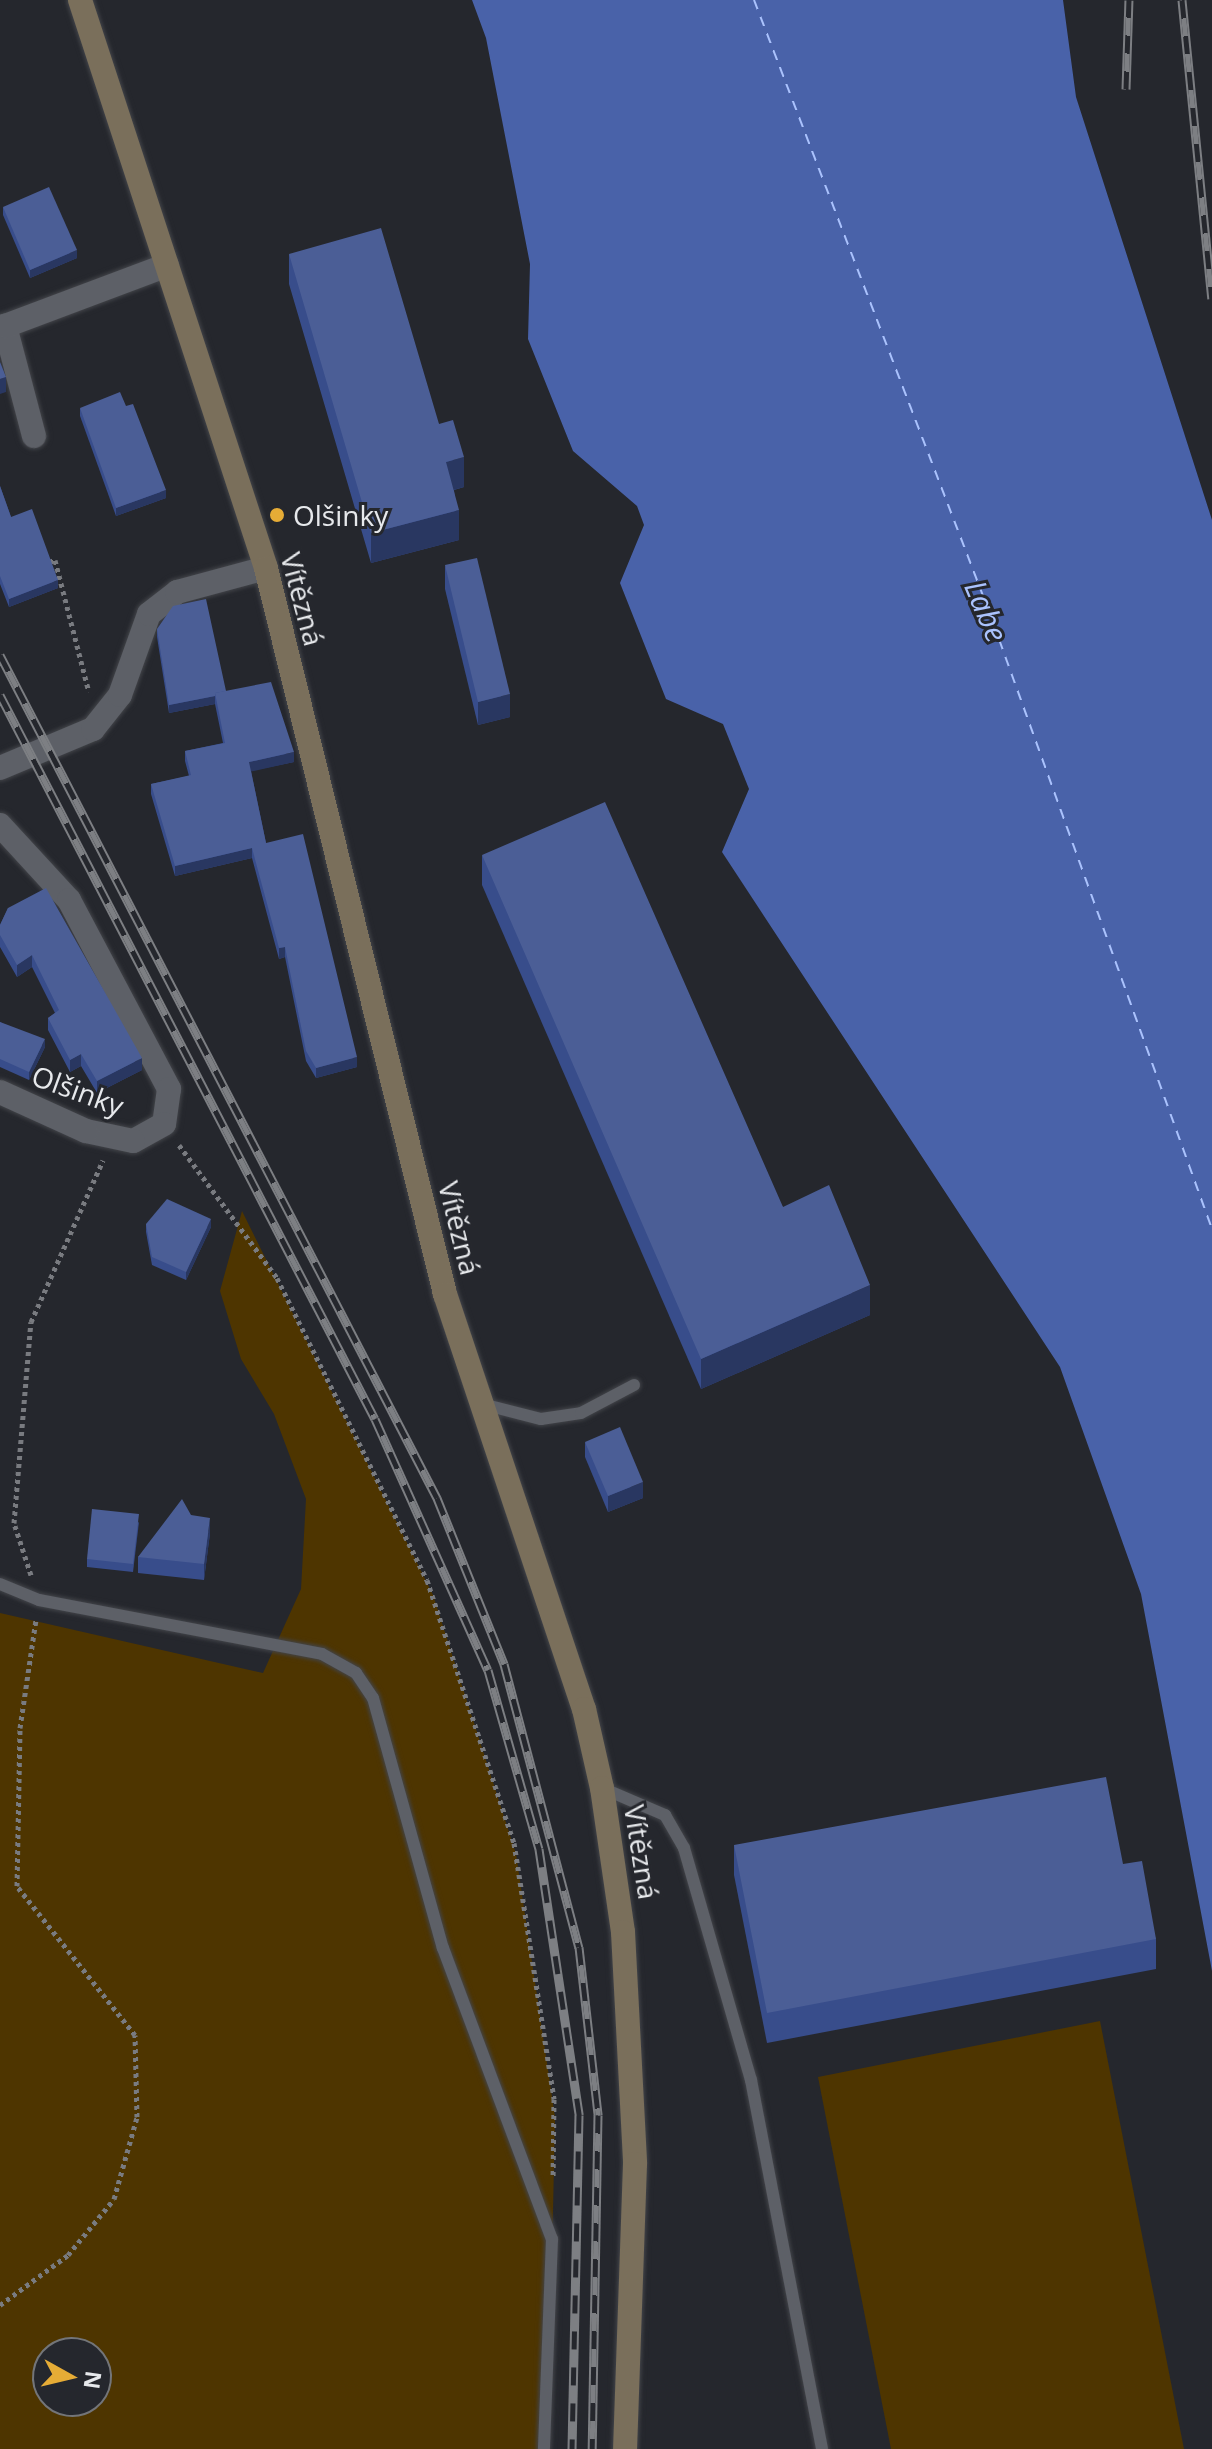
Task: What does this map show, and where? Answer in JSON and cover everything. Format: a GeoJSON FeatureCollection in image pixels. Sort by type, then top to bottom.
{"type":"FeatureCollection","features":[{"type":"Feature","properties":{"kind":"main road","name":"Vítězná"},"geometry":{"type":"LineString","coordinates":[[80,0],[266,568],[479,1403],[584,1709],[602,1788],[623,1932],[635,2164],[625,2449]]}},
{"type":"Feature","properties":{"kind":"street"},"geometry":{"type":"LineString","coordinates":[[34,436],[5,326],[167,265]]}},
{"type":"Feature","properties":{"kind":"street"},"geometry":{"type":"LineString","coordinates":[[0,768],[93,729],[120,695],[149,614],[177,592],[266,568]]}},
{"type":"Feature","properties":{"kind":"street","name":"Olšinky"},"geometry":{"type":"LineString","coordinates":[[0,825],[69,900],[169,1089],[164,1124],[133,1141],[112,1136],[0,1092]]}},
{"type":"Feature","properties":{"kind":"lane"},"geometry":{"type":"LineString","coordinates":[[479,1403],[541,1419],[581,1413],[634,1385]]}},
{"type":"Feature","properties":{"kind":"lane"},"geometry":{"type":"LineString","coordinates":[[0,1584],[39,1600],[322,1654],[356,1673],[373,1698],[443,1948],[552,2239],[544,2449]]}},
{"type":"Feature","properties":{"kind":"lane"},"geometry":{"type":"LineString","coordinates":[[602,1788],[665,1815],[681,1839],[751,2080],[822,2449]]}},
{"type":"Feature","properties":{"kind":"path"},"geometry":{"type":"LineString","coordinates":[[49,562],[55,560],[90,693],[105,713]]}},
{"type":"Feature","properties":{"kind":"path"},"geometry":{"type":"LineString","coordinates":[[164,1124],[277,1278],[427,1580],[514,1843],[554,2099],[553,2192]]}},
{"type":"Feature","properties":{"kind":"path"},"geometry":{"type":"LineString","coordinates":[[0,2305],[68,2255],[114,2199],[137,2117],[135,2035],[17,1886],[20,1728],[39,1600],[14,1523],[31,1322],[112,1136]]}},
{"type":"Feature","properties":{"kind":"shaded area"},"geometry":{"type":"Polygon","coordinates":[[[242,1211],[433,1595],[516,1854],[555,2117],[548,2449],[0,2449],[0,1613],[263,1673],[301,1589],[306,1499],[274,1414],[241,1359],[220,1291],[242,1211]]]}},
{"type":"Feature","properties":{"kind":"shaded area"},"geometry":{"type":"Polygon","coordinates":[[[1100,2021],[1184,2449],[891,2449],[818,2077],[1100,2021]]]}},
{"type":"Feature","properties":{"kind":"water","name":"Labe"},"geometry":{"type":"Polygon","coordinates":[[[472,0],[1063,0],[1076,97],[1212,520],[1212,1971],[1141,1594],[1060,1367],[722,852],[749,789],[723,724],[666,699],[620,583],[644,525],[637,506],[573,451],[528,339],[530,264],[486,38],[472,0]]]}},
{"type":"Feature","properties":{"kind":"building"},"geometry":{"type":"Polygon","coordinates":[[[49,187],[77,250],[30,270],[3,207],[49,187]]]}},
{"type":"Feature","properties":{"kind":"building"},"geometry":{"type":"Polygon","coordinates":[[[381,228],[439,424],[453,420],[464,457],[446,462],[459,510],[371,533],[289,254],[381,228]]]}},
{"type":"Feature","properties":{"kind":"building"},"geometry":{"type":"Polygon","coordinates":[[[0,362],[6,377],[0,379],[0,362]]]}},
{"type":"Feature","properties":{"kind":"building"},"geometry":{"type":"Polygon","coordinates":[[[120,392],[126,406],[133,404],[166,490],[116,508],[80,408],[120,392]]]}},
{"type":"Feature","properties":{"kind":"building"},"geometry":{"type":"Polygon","coordinates":[[[0,486],[11,517],[32,509],[58,580],[9,599],[0,576],[0,486]]]}},
{"type":"Feature","properties":{"kind":"building"},"geometry":{"type":"Polygon","coordinates":[[[477,558],[510,694],[478,702],[445,565],[477,558]]]}},
{"type":"Feature","properties":{"kind":"building"},"geometry":{"type":"Polygon","coordinates":[[[206,599],[226,691],[169,705],[157,629],[173,606],[206,599]]]}},
{"type":"Feature","properties":{"kind":"building"},"geometry":{"type":"Polygon","coordinates":[[[271,682],[294,752],[249,762],[266,843],[303,834],[357,1057],[316,1068],[306,1051],[285,947],[279,948],[252,848],[175,866],[151,784],[191,775],[185,751],[225,743],[215,693],[271,682]]]}},
{"type":"Feature","properties":{"kind":"building"},"geometry":{"type":"Polygon","coordinates":[[[605,802],[783,1207],[829,1185],[870,1285],[701,1359],[482,855],[605,802]]]}},
{"type":"Feature","properties":{"kind":"building"},"geometry":{"type":"Polygon","coordinates":[[[46,888],[142,1058],[97,1081],[81,1054],[70,1060],[48,1018],[59,1010],[32,955],[17,965],[0,935],[0,925],[8,908],[46,888]]]}},
{"type":"Feature","properties":{"kind":"building"},"geometry":{"type":"Polygon","coordinates":[[[0,1022],[45,1039],[29,1072],[0,1059],[0,1022]]]}},
{"type":"Feature","properties":{"kind":"building"},"geometry":{"type":"Polygon","coordinates":[[[167,1199],[211,1219],[186,1272],[152,1257],[146,1224],[167,1199]]]}},
{"type":"Feature","properties":{"kind":"building"},"geometry":{"type":"Polygon","coordinates":[[[620,1427],[643,1482],[608,1496],[585,1442],[620,1427]]]}},
{"type":"Feature","properties":{"kind":"building"},"geometry":{"type":"Polygon","coordinates":[[[182,1499],[191,1515],[210,1518],[204,1564],[138,1557],[182,1499]]]}},
{"type":"Feature","properties":{"kind":"building"},"geometry":{"type":"Polygon","coordinates":[[[92,1509],[139,1514],[133,1564],[87,1559],[92,1509]]]}},
{"type":"Feature","properties":{"kind":"building"},"geometry":{"type":"Polygon","coordinates":[[[1106,1777],[1123,1864],[1142,1861],[1156,1939],[767,2013],[734,1845],[1106,1777]]]}},
{"type":"Feature","properties":{"kind":"ferry route"},"geometry":{"type":"LineString","coordinates":[[754,0],[987,606],[1212,1229]]}},
{"type":"Feature","properties":{"kind":"railway"},"geometry":{"type":"LineString","coordinates":[[1126,89],[1129,0]]}},
{"type":"Feature","properties":{"kind":"railway"},"geometry":{"type":"LineString","coordinates":[[1182,0],[1212,298]]}},
{"type":"Feature","properties":{"kind":"railway"},"geometry":{"type":"LineString","coordinates":[[0,655],[437,1498],[504,1664],[579,1947],[598,2115],[592,2449]]}},
{"type":"Feature","properties":{"kind":"railway"},"geometry":{"type":"LineString","coordinates":[[0,695],[375,1419],[488,1670],[539,1849],[579,2115],[572,2449]]}},
{"type":"Feature","properties":{"kind":"place","name":"Olšinky"},"geometry":{"type":"Point","coordinates":[277,515]}}]}
